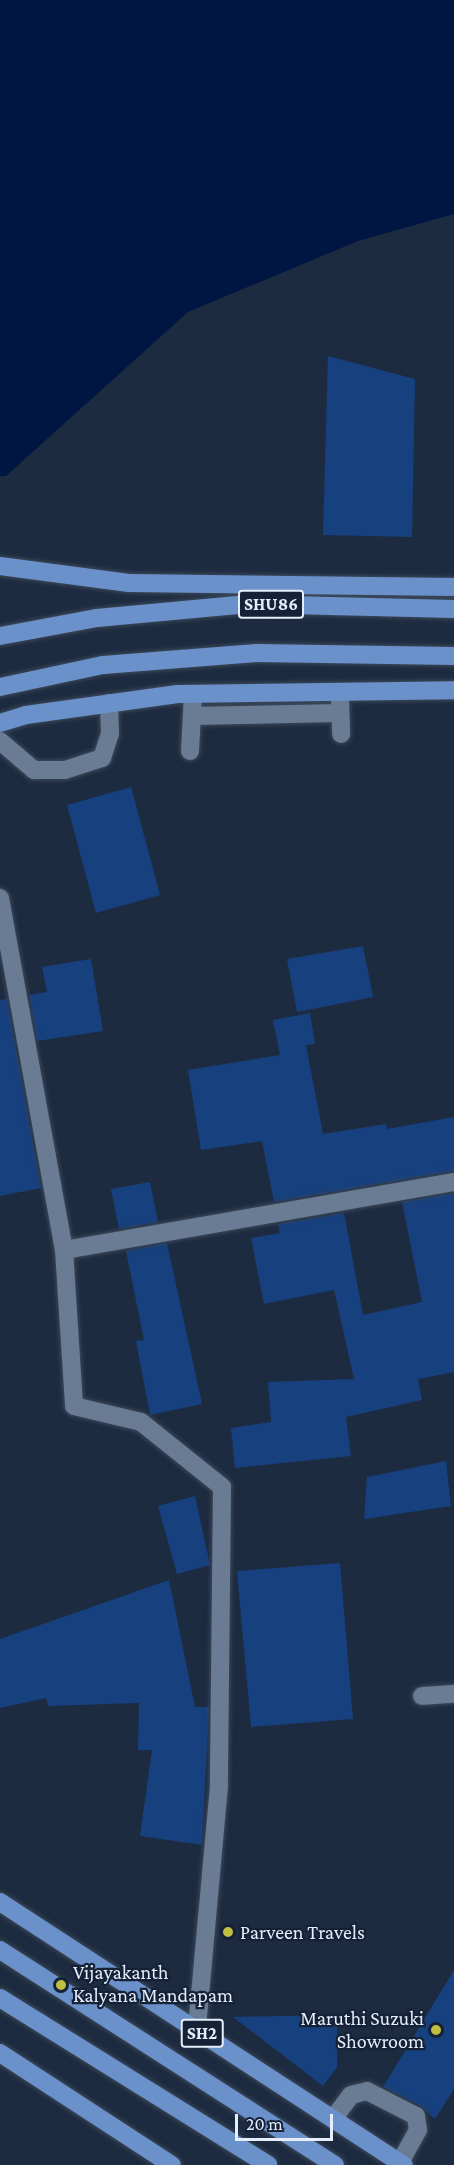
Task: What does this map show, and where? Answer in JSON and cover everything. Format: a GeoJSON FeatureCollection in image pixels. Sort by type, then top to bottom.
{"type":"FeatureCollection","features":[{"type":"Feature","properties":{"kind":"main road"},"geometry":{"type":"LineString","coordinates":[[0,566],[129,583],[454,587]]}},
{"type":"Feature","properties":{"kind":"main road","name":"SHU86"},"geometry":{"type":"LineString","coordinates":[[0,636],[97,618],[248,604],[450,609]]}},
{"type":"Feature","properties":{"kind":"main road"},"geometry":{"type":"LineString","coordinates":[[0,687],[103,665],[257,653],[448,656]]}},
{"type":"Feature","properties":{"kind":"main road"},"geometry":{"type":"LineString","coordinates":[[0,723],[109,703],[192,694],[454,690]]}},
{"type":"Feature","properties":{"kind":"main road","name":"SH2"},"geometry":{"type":"LineString","coordinates":[[0,1902],[402,2163]]}},
{"type":"Feature","properties":{"kind":"main road"},"geometry":{"type":"LineString","coordinates":[[0,1950],[335,2165]]}},
{"type":"Feature","properties":{"kind":"main road"},"geometry":{"type":"LineString","coordinates":[[0,1998],[268,2165]]}},
{"type":"Feature","properties":{"kind":"main road"},"geometry":{"type":"LineString","coordinates":[[0,2053],[172,2165]]}},
{"type":"Feature","properties":{"kind":"street"},"geometry":{"type":"LineString","coordinates":[[340,692],[341,734]]}},
{"type":"Feature","properties":{"kind":"street"},"geometry":{"type":"LineString","coordinates":[[190,751],[192,694]]}},
{"type":"Feature","properties":{"kind":"street"},"geometry":{"type":"LineString","coordinates":[[0,741],[34,770],[65,770],[102,758],[110,733],[109,703]]}},
{"type":"Feature","properties":{"kind":"street"},"geometry":{"type":"LineString","coordinates":[[192,716],[340,712]]}},
{"type":"Feature","properties":{"kind":"street"},"geometry":{"type":"LineString","coordinates":[[0,898],[64,1250],[74,1406],[141,1422],[222,1487],[219,1786],[197,2030]]}},
{"type":"Feature","properties":{"kind":"street"},"geometry":{"type":"LineString","coordinates":[[64,1250],[454,1182]]}},
{"type":"Feature","properties":{"kind":"street"},"geometry":{"type":"LineString","coordinates":[[422,1696],[454,1694]]}},
{"type":"Feature","properties":{"kind":"street"},"geometry":{"type":"LineString","coordinates":[[333,2119],[351,2095],[367,2091],[416,2116],[418,2130],[402,2163]]}},
{"type":"Feature","properties":{"kind":"water"},"geometry":{"type":"Polygon","coordinates":[[[0,0],[454,0],[454,214],[358,241],[188,312],[6,476],[0,476],[0,0]]]}},
{"type":"Feature","properties":{"kind":"building"},"geometry":{"type":"Polygon","coordinates":[[[328,356],[415,379],[412,537],[323,535],[328,356]]]}},
{"type":"Feature","properties":{"kind":"building"},"geometry":{"type":"Polygon","coordinates":[[[131,787],[160,895],[96,913],[67,805],[131,787]]]}},
{"type":"Feature","properties":{"kind":"building"},"geometry":{"type":"Polygon","coordinates":[[[363,946],[373,997],[297,1012],[287,959],[363,946]]]}},
{"type":"Feature","properties":{"kind":"building"},"geometry":{"type":"Polygon","coordinates":[[[91,959],[103,1031],[37,1041],[29,995],[47,992],[42,967],[91,959]]]}},
{"type":"Feature","properties":{"kind":"building"},"geometry":{"type":"Polygon","coordinates":[[[7,999],[41,1188],[0,1196],[0,1000],[7,999]]]}},
{"type":"Feature","properties":{"kind":"building"},"geometry":{"type":"Polygon","coordinates":[[[310,1013],[315,1044],[306,1045],[323,1134],[386,1124],[387,1129],[454,1117],[454,1171],[274,1202],[262,1141],[201,1150],[188,1070],[280,1055],[273,1020],[310,1013]]]}},
{"type":"Feature","properties":{"kind":"building"},"geometry":{"type":"Polygon","coordinates":[[[150,1182],[158,1222],[119,1229],[111,1189],[150,1182]]]}},
{"type":"Feature","properties":{"kind":"building"},"geometry":{"type":"Polygon","coordinates":[[[454,1193],[454,1372],[418,1379],[422,1400],[346,1417],[351,1456],[235,1468],[231,1428],[271,1422],[268,1382],[354,1379],[334,1290],[264,1304],[251,1238],[280,1233],[278,1224],[344,1213],[363,1315],[422,1302],[402,1202],[454,1193]]]}},
{"type":"Feature","properties":{"kind":"building"},"geometry":{"type":"Polygon","coordinates":[[[167,1243],[202,1404],[150,1415],[136,1341],[144,1340],[126,1251],[167,1243]]]}},
{"type":"Feature","properties":{"kind":"building"},"geometry":{"type":"Polygon","coordinates":[[[446,1461],[451,1506],[364,1519],[367,1477],[446,1461]]]}},
{"type":"Feature","properties":{"kind":"building"},"geometry":{"type":"Polygon","coordinates":[[[195,1496],[210,1565],[177,1574],[158,1506],[195,1496]]]}},
{"type":"Feature","properties":{"kind":"building"},"geometry":{"type":"Polygon","coordinates":[[[340,1563],[353,1719],[251,1727],[237,1571],[340,1563]]]}},
{"type":"Feature","properties":{"kind":"building"},"geometry":{"type":"Polygon","coordinates":[[[169,1580],[195,1707],[209,1707],[202,1845],[140,1836],[152,1750],[138,1750],[139,1703],[48,1706],[46,1698],[0,1708],[0,1639],[169,1580]]]}},
{"type":"Feature","properties":{"kind":"building","name":"Maruthi Suzuki Showroom"},"geometry":{"type":"Polygon","coordinates":[[[454,1970],[454,2089],[435,2119],[421,2106],[383,2087],[454,1970]]]}},
{"type":"Feature","properties":{"kind":"building"},"geometry":{"type":"Polygon","coordinates":[[[337,2015],[337,2067],[323,2086],[233,2017],[337,2015]]]}},
{"type":"Feature","properties":{"kind":"place","name":"Parveen Travels"},"geometry":{"type":"Point","coordinates":[228,1932]}},
{"type":"Feature","properties":{"kind":"place","name":"Vijayakanth Kalyana Mandapam"},"geometry":{"type":"Point","coordinates":[61,1985]}},
{"type":"Feature","properties":{"kind":"place","name":"Maruthi Suzuki Showroom"},"geometry":{"type":"Point","coordinates":[436,2030]}}]}
